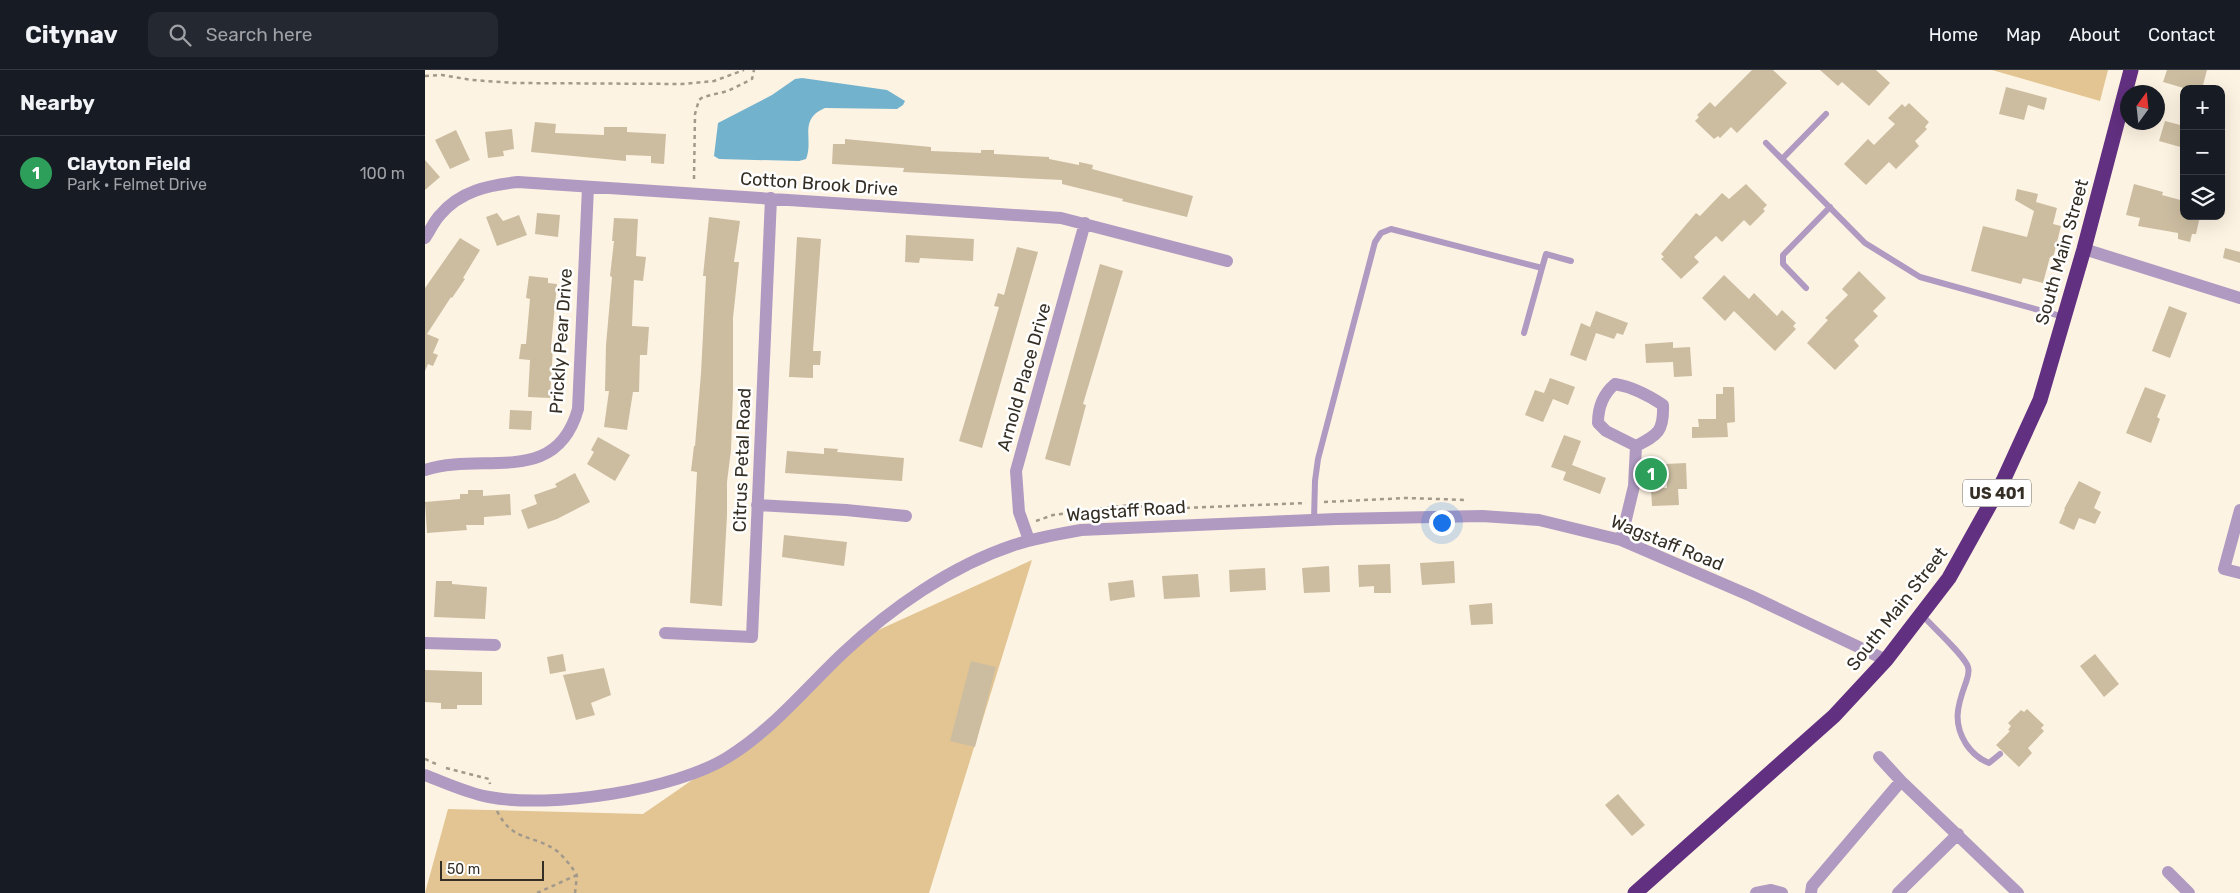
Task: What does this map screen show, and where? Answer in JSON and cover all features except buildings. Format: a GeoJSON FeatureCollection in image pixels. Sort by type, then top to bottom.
{"type":"FeatureCollection","features":[{"type":"Feature","properties":{"kind":"highway","name":"South Main Street"},"geometry":{"type":"LineString","coordinates":[[1635,893],[1834,716],[1886,660],[1949,578],[2003,481],[2040,400],[2084,248],[2131,70]]}},
{"type":"Feature","properties":{"kind":"street","name":"Cotton Brook Drive"},"geometry":{"type":"LineString","coordinates":[[425,238],[439,215],[456,200],[490,185],[518,182],[1061,218],[1227,262]]}},
{"type":"Feature","properties":{"kind":"street","name":"Prickly Pear Drive"},"geometry":{"type":"LineString","coordinates":[[425,470],[441,465],[461,463],[521,462],[542,457],[554,450],[566,437],[574,423],[578,409],[588,187]]}},
{"type":"Feature","properties":{"kind":"street","name":"Citrus Petal Road"},"geometry":{"type":"LineString","coordinates":[[665,633],[752,637],[771,198]]}},
{"type":"Feature","properties":{"kind":"street","name":"Arnold Place Drive"},"geometry":{"type":"LineString","coordinates":[[1029,540],[1019,512],[1016,472],[1085,223]]}},
{"type":"Feature","properties":{"kind":"street"},"geometry":{"type":"LineString","coordinates":[[2084,248],[2240,298]]}},
{"type":"Feature","properties":{"kind":"street"},"geometry":{"type":"LineString","coordinates":[[1615,384],[1627,386],[1647,394],[1663,405],[1664,421],[1657,436],[1636,446],[1606,431],[1598,423],[1598,412],[1605,392],[1615,384]]}},
{"type":"Feature","properties":{"kind":"street"},"geometry":{"type":"LineString","coordinates":[[1621,540],[1634,486],[1636,446]]}},
{"type":"Feature","properties":{"kind":"street"},"geometry":{"type":"LineString","coordinates":[[757,505],[906,516]]}},
{"type":"Feature","properties":{"kind":"street"},"geometry":{"type":"LineString","coordinates":[[2240,510],[2224,569],[2240,573]]}},
{"type":"Feature","properties":{"kind":"street","name":"Wagstaff Road"},"geometry":{"type":"LineString","coordinates":[[425,775],[473,793],[491,797],[553,800],[600,796],[680,779],[711,768],[751,741],[872,627],[944,577],[987,555],[1029,540],[1081,530],[1314,520],[1482,516],[1539,520],[1621,540],[1751,596],[1886,660]]}},
{"type":"Feature","properties":{"kind":"street"},"geometry":{"type":"LineString","coordinates":[[425,642],[495,645]]}},
{"type":"Feature","properties":{"kind":"street"},"geometry":{"type":"LineString","coordinates":[[1879,757],[1901,781],[2018,893]]}},
{"type":"Feature","properties":{"kind":"street"},"geometry":{"type":"LineString","coordinates":[[1811,893],[1812,886],[1901,781]]}},
{"type":"Feature","properties":{"kind":"street"},"geometry":{"type":"LineString","coordinates":[[1899,893],[1958,834]]}},
{"type":"Feature","properties":{"kind":"street"},"geometry":{"type":"LineString","coordinates":[[2168,872],[2189,893]]}},
{"type":"Feature","properties":{"kind":"street"},"geometry":{"type":"LineString","coordinates":[[1756,893],[1771,890],[1782,893]]}},
{"type":"Feature","properties":{"kind":"lane"},"geometry":{"type":"LineString","coordinates":[[1782,159],[1826,114]]}},
{"type":"Feature","properties":{"kind":"lane"},"geometry":{"type":"LineString","coordinates":[[1766,143],[1865,242],[1920,277],[2064,317]]}},
{"type":"Feature","properties":{"kind":"lane"},"geometry":{"type":"LineString","coordinates":[[1806,288],[1783,264],[1783,255],[1830,207]]}},
{"type":"Feature","properties":{"kind":"lane"},"geometry":{"type":"LineString","coordinates":[[1314,520],[1315,481],[1318,459],[1375,242],[1381,233],[1391,229],[1542,268]]}},
{"type":"Feature","properties":{"kind":"lane"},"geometry":{"type":"LineString","coordinates":[[1524,333],[1546,254],[1571,261]]}},
{"type":"Feature","properties":{"kind":"lane"},"geometry":{"type":"LineString","coordinates":[[1921,614],[1962,657],[1968,666],[1969,675],[1957,708],[1960,734],[1971,752],[1982,760],[1989,763],[2000,754]]}},
{"type":"Feature","properties":{"kind":"path"},"geometry":{"type":"LineString","coordinates":[[425,76],[441,75],[472,80],[514,83],[682,84],[714,81],[744,70]]}},
{"type":"Feature","properties":{"kind":"path"},"geometry":{"type":"LineString","coordinates":[[694,179],[695,114],[699,100],[703,97],[728,91],[752,79],[754,70]]}},
{"type":"Feature","properties":{"kind":"path"},"geometry":{"type":"LineString","coordinates":[[1332,502],[1406,498],[1467,500]]}},
{"type":"Feature","properties":{"kind":"path"},"geometry":{"type":"LineString","coordinates":[[1041,519],[1053,515],[1129,505],[1159,509],[1303,503]]}},
{"type":"Feature","properties":{"kind":"path"},"geometry":{"type":"LineString","coordinates":[[425,759],[459,772],[489,780],[491,797],[499,814],[510,829],[520,836],[555,850],[567,861],[577,875],[575,893]]}},
{"type":"Feature","properties":{"kind":"path"},"geometry":{"type":"LineString","coordinates":[[537,893],[577,875]]}},
{"type":"Feature","properties":{"kind":"shaded area"},"geometry":{"type":"Polygon","coordinates":[[[1992,70],[2108,70],[2100,101],[1992,70]]]}},
{"type":"Feature","properties":{"kind":"shaded area"},"geometry":{"type":"Polygon","coordinates":[[[1032,560],[929,893],[425,893],[448,809],[643,814],[769,727],[874,632],[1032,560]]]}},
{"type":"Feature","properties":{"kind":"water"},"geometry":{"type":"Polygon","coordinates":[[[802,78],[887,90],[905,101],[897,109],[825,108],[812,118],[809,124],[809,145],[806,159],[799,161],[719,159],[714,156],[718,123],[772,95],[795,79],[802,78]]]}},
{"type":"Feature","properties":{"kind":"place","name":"Clayton Field"},"geometry":{"type":"Point","coordinates":[1651,474]}}]}
